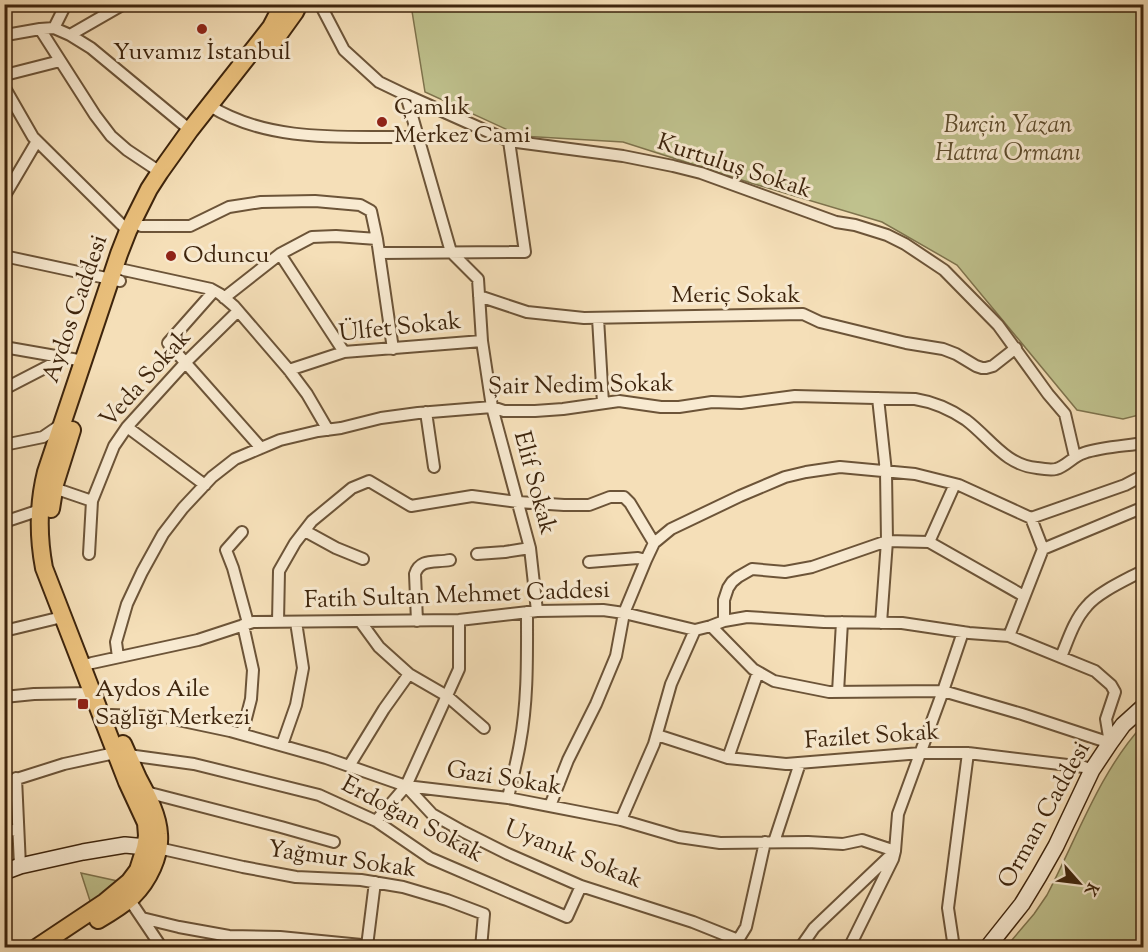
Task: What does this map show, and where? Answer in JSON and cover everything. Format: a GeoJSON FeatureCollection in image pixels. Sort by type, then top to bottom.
{"type":"FeatureCollection","features":[{"type":"Feature","properties":{"kind":"main road","name":"Aydos Caddesi"},"geometry":{"type":"LineString","coordinates":[[135,228],[271,27],[283,4]]}},
{"type":"Feature","properties":{"kind":"main road","name":"Aydos Caddesi"},"geometry":{"type":"LineString","coordinates":[[36,948],[105,902],[129,882],[159,834],[146,792],[122,754],[93,693],[87,664],[54,563],[50,517],[54,488],[148,189],[190,130],[214,109],[272,44],[299,4]]}},
{"type":"Feature","properties":{"kind":"main road","name":"Aydos Caddesi"},"geometry":{"type":"LineString","coordinates":[[57,947],[133,896],[146,879],[155,859],[147,836],[146,823],[127,782],[111,715],[62,617],[47,578],[40,532],[44,482],[84,361],[119,276]]}},
{"type":"Feature","properties":{"kind":"street"},"geometry":{"type":"LineString","coordinates":[[54,28],[66,4]]}},
{"type":"Feature","properties":{"kind":"street"},"geometry":{"type":"LineString","coordinates":[[70,35],[123,4]]}},
{"type":"Feature","properties":{"kind":"street","name":"Kurtuluş Sokak"},"geometry":{"type":"LineString","coordinates":[[320,4],[344,50],[379,82],[509,141],[623,156],[701,173],[836,222],[887,235],[905,244],[944,270],[998,325],[1065,414],[1075,457]]}},
{"type":"Feature","properties":{"kind":"street"},"geometry":{"type":"LineString","coordinates":[[4,34],[54,28],[70,35],[91,48],[190,130]]}},
{"type":"Feature","properties":{"kind":"street"},"geometry":{"type":"LineString","coordinates":[[40,29],[111,136],[127,150],[160,172]]}},
{"type":"Feature","properties":{"kind":"street"},"geometry":{"type":"LineString","coordinates":[[60,61],[5,75],[5,89],[33,137],[135,228],[190,226],[229,207],[261,202],[315,201],[360,205],[371,211],[393,349]]}},
{"type":"Feature","properties":{"kind":"street","name":"Elif Sokak"},"geometry":{"type":"LineString","coordinates":[[406,96],[451,252],[477,279],[482,341],[492,407],[530,548],[532,612],[523,724],[508,798]]}},
{"type":"Feature","properties":{"kind":"street"},"geometry":{"type":"LineString","coordinates":[[214,109],[264,129],[307,135],[418,137]]}},
{"type":"Feature","properties":{"kind":"street"},"geometry":{"type":"LineString","coordinates":[[4,197],[37,141]]}},
{"type":"Feature","properties":{"kind":"street"},"geometry":{"type":"LineString","coordinates":[[379,253],[525,252],[509,141]]}},
{"type":"Feature","properties":{"kind":"street"},"geometry":{"type":"LineString","coordinates":[[224,298],[280,254],[312,237],[377,239]]}},
{"type":"Feature","properties":{"kind":"street"},"geometry":{"type":"LineString","coordinates":[[280,254],[344,352]]}},
{"type":"Feature","properties":{"kind":"street"},"geometry":{"type":"LineString","coordinates":[[4,256],[211,289],[238,310],[290,370],[328,430]]}},
{"type":"Feature","properties":{"kind":"street"},"geometry":{"type":"LineString","coordinates":[[214,291],[168,343],[261,448]]}},
{"type":"Feature","properties":{"kind":"street","name":"Meriç Sokak"},"geometry":{"type":"LineString","coordinates":[[479,296],[527,312],[598,318],[803,314],[820,322],[906,344],[943,349],[986,369],[1016,348]]}},
{"type":"Feature","properties":{"kind":"street","name":"Veda Sokak"},"geometry":{"type":"LineString","coordinates":[[89,554],[92,501],[114,446],[127,427],[186,362],[238,310]]}},
{"type":"Feature","properties":{"kind":"street"},"geometry":{"type":"LineString","coordinates":[[598,318],[603,403]]}},
{"type":"Feature","properties":{"kind":"street","name":"Ülfet Sokak"},"geometry":{"type":"LineString","coordinates":[[290,370],[344,352],[482,341]]}},
{"type":"Feature","properties":{"kind":"street"},"geometry":{"type":"LineString","coordinates":[[4,347],[84,361]]}},
{"type":"Feature","properties":{"kind":"street"},"geometry":{"type":"LineString","coordinates":[[4,389],[64,358]]}},
{"type":"Feature","properties":{"kind":"street","name":"Şair Nedim Sokak"},"geometry":{"type":"LineString","coordinates":[[118,657],[116,642],[127,604],[142,572],[163,534],[212,477],[235,459],[280,440],[381,418],[492,407],[504,411],[536,411],[619,401],[670,407],[712,402],[741,403],[795,396],[915,399],[932,402],[948,409],[966,420],[1003,454],[1028,467],[1056,469],[1085,452],[1143,443]]}},
{"type":"Feature","properties":{"kind":"street"},"geometry":{"type":"LineString","coordinates":[[878,398],[886,472],[887,541],[881,623]]}},
{"type":"Feature","properties":{"kind":"street"},"geometry":{"type":"LineString","coordinates":[[426,412],[434,467]]}},
{"type":"Feature","properties":{"kind":"street"},"geometry":{"type":"LineString","coordinates":[[4,446],[43,437],[63,424]]}},
{"type":"Feature","properties":{"kind":"street"},"geometry":{"type":"LineString","coordinates":[[127,427],[205,485]]}},
{"type":"Feature","properties":{"kind":"street"},"geometry":{"type":"LineString","coordinates":[[550,806],[568,760],[596,704],[616,656],[624,613],[646,560],[654,543],[671,529],[785,477],[806,471],[840,467],[915,474],[955,484],[1031,518],[1125,485],[1143,475]]}},
{"type":"Feature","properties":{"kind":"street"},"geometry":{"type":"LineString","coordinates":[[278,622],[279,571],[295,543],[312,521],[352,488],[369,481],[411,506],[472,496],[564,505],[589,505],[610,498],[624,497],[654,543]]}},
{"type":"Feature","properties":{"kind":"street"},"geometry":{"type":"LineString","coordinates":[[929,542],[955,484]]}},
{"type":"Feature","properties":{"kind":"street"},"geometry":{"type":"LineString","coordinates":[[54,488],[92,501]]}},
{"type":"Feature","properties":{"kind":"street"},"geometry":{"type":"LineString","coordinates":[[1043,549],[1143,507]]}},
{"type":"Feature","properties":{"kind":"street"},"geometry":{"type":"LineString","coordinates":[[4,522],[40,510]]}},
{"type":"Feature","properties":{"kind":"street"},"geometry":{"type":"LineString","coordinates":[[1009,636],[1043,549],[1031,518]]}},
{"type":"Feature","properties":{"kind":"street"},"geometry":{"type":"LineString","coordinates":[[305,531],[336,548],[363,559]]}},
{"type":"Feature","properties":{"kind":"street"},"geometry":{"type":"LineString","coordinates":[[242,532],[226,550],[233,568],[246,624],[253,670],[251,699],[242,734]]}},
{"type":"Feature","properties":{"kind":"street"},"geometry":{"type":"LineString","coordinates":[[724,621],[724,600],[728,588],[738,577],[752,569],[785,572],[812,567],[887,541],[929,542],[1024,596]]}},
{"type":"Feature","properties":{"kind":"street"},"geometry":{"type":"LineString","coordinates":[[477,554],[530,548]]}},
{"type":"Feature","properties":{"kind":"street"},"geometry":{"type":"LineString","coordinates":[[589,562],[638,558],[646,560]]}},
{"type":"Feature","properties":{"kind":"street"},"geometry":{"type":"LineString","coordinates":[[417,621],[415,574],[418,567],[422,563],[450,560]]}},
{"type":"Feature","properties":{"kind":"street"},"geometry":{"type":"LineString","coordinates":[[1062,657],[1074,625],[1087,605],[1143,570]]}},
{"type":"Feature","properties":{"kind":"street","name":"Fatih Sultan Mehmet Caddesi"},"geometry":{"type":"LineString","coordinates":[[87,664],[198,640],[253,622],[459,620],[532,612],[603,610],[695,630],[747,617],[902,623],[1009,636],[1095,671],[1111,685],[1115,692],[1106,719],[1114,744]]}},
{"type":"Feature","properties":{"kind":"street"},"geometry":{"type":"LineString","coordinates":[[4,631],[62,617]]}},
{"type":"Feature","properties":{"kind":"street"},"geometry":{"type":"LineString","coordinates":[[376,821],[406,786],[459,669],[459,620]]}},
{"type":"Feature","properties":{"kind":"street"},"geometry":{"type":"LineString","coordinates":[[360,621],[379,647],[408,674],[447,696],[484,728]]}},
{"type":"Feature","properties":{"kind":"street"},"geometry":{"type":"LineString","coordinates":[[282,745],[296,705],[303,668],[296,622]]}},
{"type":"Feature","properties":{"kind":"street"},"geometry":{"type":"LineString","coordinates":[[838,692],[842,622]]}},
{"type":"Feature","properties":{"kind":"street"},"geometry":{"type":"LineString","coordinates":[[711,626],[753,669],[774,681],[829,692],[943,691],[1114,744]]}},
{"type":"Feature","properties":{"kind":"street"},"geometry":{"type":"LineString","coordinates":[[621,820],[657,735],[671,684],[695,630]]}},
{"type":"Feature","properties":{"kind":"street"},"geometry":{"type":"LineString","coordinates":[[849,948],[895,851],[898,814],[963,632]]}},
{"type":"Feature","properties":{"kind":"street"},"geometry":{"type":"LineString","coordinates":[[728,758],[758,672]]}},
{"type":"Feature","properties":{"kind":"street"},"geometry":{"type":"LineString","coordinates":[[349,766],[408,674]]}},
{"type":"Feature","properties":{"kind":"street"},"geometry":{"type":"LineString","coordinates":[[4,697],[93,693]]}},
{"type":"Feature","properties":{"kind":"street","name":"Orman Caddesi"},"geometry":{"type":"LineString","coordinates":[[987,948],[1022,904],[1123,725],[1143,706]]}},
{"type":"Feature","properties":{"kind":"street","name":"Gazi Sokak"},"geometry":{"type":"LineString","coordinates":[[111,715],[164,717],[282,745],[406,786],[508,798],[621,820],[679,837],[720,843],[843,844],[862,840],[895,851]]}},
{"type":"Feature","properties":{"kind":"street","name":"Orman Caddesi"},"geometry":{"type":"LineString","coordinates":[[1114,744],[1143,715]]}},
{"type":"Feature","properties":{"kind":"street","name":"Fazilet Sokak"},"geometry":{"type":"LineString","coordinates":[[657,735],[728,758],[786,764],[921,753],[968,753],[1084,767],[1097,772]]}},
{"type":"Feature","properties":{"kind":"street"},"geometry":{"type":"LineString","coordinates":[[954,948],[948,908],[968,753]]}},
{"type":"Feature","properties":{"kind":"street","name":"Erdoğan Sokak"},"geometry":{"type":"LineString","coordinates":[[4,783],[64,764],[122,754],[194,764],[319,795],[376,821],[430,858],[567,917],[581,886]]}},
{"type":"Feature","properties":{"kind":"street"},"geometry":{"type":"LineString","coordinates":[[728,948],[738,940],[746,927],[769,842],[800,763]]}},
{"type":"Feature","properties":{"kind":"street","name":"Orman Caddesi"},"geometry":{"type":"LineString","coordinates":[[998,948],[1028,912],[1048,882],[1097,772]]}},
{"type":"Feature","properties":{"kind":"street"},"geometry":{"type":"LineString","coordinates":[[16,778],[20,866]]}},
{"type":"Feature","properties":{"kind":"street","name":"Uyanık Sokak"},"geometry":{"type":"LineString","coordinates":[[406,786],[432,814],[508,854],[581,886],[693,922],[738,940]]}},
{"type":"Feature","properties":{"kind":"street"},"geometry":{"type":"LineString","coordinates":[[146,792],[334,842]]}},
{"type":"Feature","properties":{"kind":"street"},"geometry":{"type":"LineString","coordinates":[[4,829],[18,831]]}},
{"type":"Feature","properties":{"kind":"street"},"geometry":{"type":"LineString","coordinates":[[4,872],[20,866],[125,845],[152,848]]}},
{"type":"Feature","properties":{"kind":"street","name":"Yağmur Sokak"},"geometry":{"type":"LineString","coordinates":[[152,848],[296,877],[375,882],[403,887],[447,900],[484,914],[481,948]]}},
{"type":"Feature","properties":{"kind":"street"},"geometry":{"type":"LineString","coordinates":[[800,948],[814,928],[895,851]]}},
{"type":"Feature","properties":{"kind":"street"},"geometry":{"type":"LineString","coordinates":[[368,946],[375,882]]}},
{"type":"Feature","properties":{"kind":"street"},"geometry":{"type":"LineString","coordinates":[[129,899],[162,948]]}},
{"type":"Feature","properties":{"kind":"street"},"geometry":{"type":"LineString","coordinates":[[142,918],[229,936],[280,937],[392,948]]}},
{"type":"Feature","properties":{"kind":"green space","name":"Burçin Yazan Hatıra Ormanı"},"geometry":{"type":"Polygon","coordinates":[[[411,5],[1143,5],[1143,414],[1123,419],[1077,410],[957,265],[882,222],[623,142],[521,136],[425,92],[411,5]]]}},
{"type":"Feature","properties":{"kind":"green space"},"geometry":{"type":"Polygon","coordinates":[[[1143,725],[1143,947],[1006,947],[1047,895],[1101,785],[1128,743],[1143,725]]]}},
{"type":"Feature","properties":{"kind":"green space"},"geometry":{"type":"Polygon","coordinates":[[[81,873],[122,882],[92,907],[81,873]]]}},
{"type":"Feature","properties":{"kind":"place","name":"Yuvamız İstanbul"},"geometry":{"type":"Point","coordinates":[202,29]}},
{"type":"Feature","properties":{"kind":"place","name":"Çamlık Merkez Cami"},"geometry":{"type":"Point","coordinates":[382,122]}},
{"type":"Feature","properties":{"kind":"place","name":"Oduncu"},"geometry":{"type":"Point","coordinates":[171,256]}},
{"type":"Feature","properties":{"kind":"place","name":"Aydos Aile Sağlığı Merkezi"},"geometry":{"type":"Point","coordinates":[83,704]}}]}
